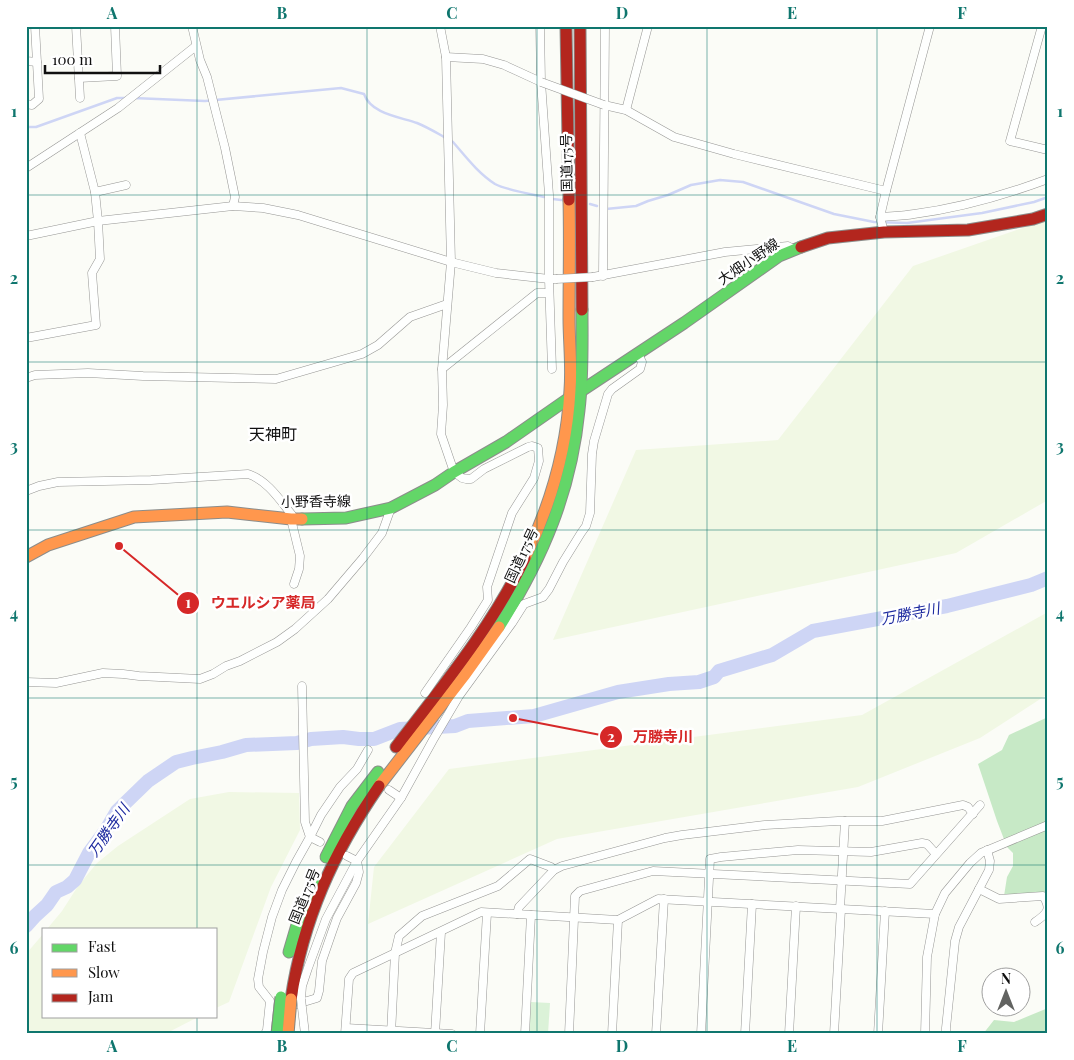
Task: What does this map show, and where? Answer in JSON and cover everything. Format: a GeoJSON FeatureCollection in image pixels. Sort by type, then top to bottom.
{"type":"FeatureCollection","features":[{"type":"Feature","properties":{"kind":"main road","name":"国道175号"},"geometry":{"type":"LineString","coordinates":[[288,1034],[286,999],[288,954],[299,918],[317,875],[352,806],[460,663],[510,587],[523,562],[551,492],[560,458],[570,397],[571,372],[566,26]]}},
{"type":"Feature","properties":{"kind":"main road","name":"国道175号"},"geometry":{"type":"LineString","coordinates":[[277,1034],[307,927],[325,880],[344,843],[365,808],[468,670],[518,596],[549,534],[561,496],[571,461],[580,391],[582,325],[580,26]]}},
{"type":"Feature","properties":{"kind":"main road","name":"大畑小野線"},"geometry":{"type":"LineString","coordinates":[[580,391],[684,323],[779,256],[793,249],[828,238],[884,232],[968,230],[1033,219],[1048,214]]}},
{"type":"Feature","properties":{"kind":"main road","name":"小野香寺線"},"geometry":{"type":"LineString","coordinates":[[26,557],[48,546],[134,517],[227,512],[291,519],[346,518],[391,508],[435,485],[506,442],[580,391]]}},
{"type":"Feature","properties":{"kind":"street"},"geometry":{"type":"LineString","coordinates":[[26,104],[32,105],[39,99],[35,26]]}},
{"type":"Feature","properties":{"kind":"street"},"geometry":{"type":"LineString","coordinates":[[76,26],[80,98]]}},
{"type":"Feature","properties":{"kind":"street"},"geometry":{"type":"LineString","coordinates":[[79,78],[117,76],[115,26]]}},
{"type":"Feature","properties":{"kind":"street"},"geometry":{"type":"LineString","coordinates":[[192,26],[225,148],[235,196],[233,206]]}},
{"type":"Feature","properties":{"kind":"street"},"geometry":{"type":"LineString","coordinates":[[425,693],[488,600],[487,587],[512,513],[534,478],[539,462],[538,448],[532,446],[484,469],[471,479],[462,478],[454,472],[441,434],[443,405],[442,369],[451,262],[446,57],[440,26]]}},
{"type":"Feature","properties":{"kind":"street"},"geometry":{"type":"LineString","coordinates":[[603,276],[605,26]]}},
{"type":"Feature","properties":{"kind":"street"},"geometry":{"type":"LineString","coordinates":[[626,110],[648,26]]}},
{"type":"Feature","properties":{"kind":"street"},"geometry":{"type":"LineString","coordinates":[[884,232],[880,217],[930,26]]}},
{"type":"Feature","properties":{"kind":"street"},"geometry":{"type":"LineString","coordinates":[[1042,26],[1010,142],[1048,150]]}},
{"type":"Feature","properties":{"kind":"street"},"geometry":{"type":"LineString","coordinates":[[540,30],[541,82],[549,195],[552,279],[549,293],[552,369]]}},
{"type":"Feature","properties":{"kind":"street"},"geometry":{"type":"LineString","coordinates":[[26,168],[118,108],[196,46]]}},
{"type":"Feature","properties":{"kind":"street"},"geometry":{"type":"LineString","coordinates":[[446,57],[483,59],[504,65],[541,82],[604,106],[626,110],[674,137],[886,192]]}},
{"type":"Feature","properties":{"kind":"street"},"geometry":{"type":"LineString","coordinates":[[26,61],[37,62]]}},
{"type":"Feature","properties":{"kind":"street"},"geometry":{"type":"LineString","coordinates":[[26,338],[96,325],[92,273],[100,259],[98,221],[95,192],[80,133]]}},
{"type":"Feature","properties":{"kind":"street"},"geometry":{"type":"LineString","coordinates":[[880,217],[914,215],[956,207],[1027,187],[1048,179]]}},
{"type":"Feature","properties":{"kind":"street"},"geometry":{"type":"LineString","coordinates":[[95,192],[126,185]]}},
{"type":"Feature","properties":{"kind":"street"},"geometry":{"type":"LineString","coordinates":[[26,236],[98,221],[233,206],[263,208],[298,215],[451,262],[496,273],[552,279],[593,278],[725,252],[788,246],[793,249]]}},
{"type":"Feature","properties":{"kind":"street"},"geometry":{"type":"LineString","coordinates":[[442,369],[537,293],[549,293]]}},
{"type":"Feature","properties":{"kind":"street"},"geometry":{"type":"LineString","coordinates":[[26,378],[35,375],[88,373],[143,376],[276,378],[362,354],[378,345],[410,317],[448,304]]}},
{"type":"Feature","properties":{"kind":"street"},"geometry":{"type":"LineString","coordinates":[[266,1034],[286,999],[302,986],[326,919],[357,861],[401,798],[459,696],[524,604],[543,597],[549,590],[563,562],[586,526],[590,513],[592,454],[599,421],[608,394],[640,369],[642,362],[638,354]]}},
{"type":"Feature","properties":{"kind":"street"},"geometry":{"type":"LineString","coordinates":[[26,491],[58,482],[151,480],[248,474],[255,476],[266,484],[292,515],[291,519],[300,556],[299,570],[294,584]]}},
{"type":"Feature","properties":{"kind":"street"},"geometry":{"type":"LineString","coordinates":[[26,682],[56,683],[103,673],[200,679],[213,674],[277,642],[295,629],[328,599],[382,533],[391,508]]}},
{"type":"Feature","properties":{"kind":"street"},"geometry":{"type":"LineString","coordinates":[[302,686],[305,822],[310,837],[320,842]]}},
{"type":"Feature","properties":{"kind":"street"},"geometry":{"type":"LineString","coordinates":[[357,861],[359,872],[356,883],[337,918],[322,961],[317,998],[298,1004],[259,987],[258,979],[263,952],[272,917],[282,890],[310,837],[340,787],[361,772],[368,750]]}},
{"type":"Feature","properties":{"kind":"street"},"geometry":{"type":"LineString","coordinates":[[389,790],[401,798]]}},
{"type":"Feature","properties":{"kind":"street"},"geometry":{"type":"LineString","coordinates":[[517,914],[519,907],[554,870],[562,866],[655,840],[765,825],[882,821],[963,805],[968,807],[973,814]]}},
{"type":"Feature","properties":{"kind":"street"},"geometry":{"type":"LineString","coordinates":[[569,1034],[575,896],[580,891],[653,872],[910,884],[980,805]]}},
{"type":"Feature","properties":{"kind":"street"},"geometry":{"type":"LineString","coordinates":[[834,1034],[845,821]]}},
{"type":"Feature","properties":{"kind":"street"},"geometry":{"type":"LineString","coordinates":[[925,1034],[927,956],[935,914],[945,893],[981,853],[1048,825]]}},
{"type":"Feature","properties":{"kind":"street"},"geometry":{"type":"LineString","coordinates":[[701,1034],[710,859],[798,850],[870,852],[922,843],[927,844],[936,854]]}},
{"type":"Feature","properties":{"kind":"street"},"geometry":{"type":"LineString","coordinates":[[946,1034],[955,941],[959,927],[989,870],[990,861],[987,850]]}},
{"type":"Feature","properties":{"kind":"street"},"geometry":{"type":"LineString","coordinates":[[347,856],[357,861]]}},
{"type":"Feature","properties":{"kind":"street"},"geometry":{"type":"LineString","coordinates":[[391,1032],[395,953],[400,936],[422,916],[498,886],[530,860],[551,867],[554,870]]}},
{"type":"Feature","properties":{"kind":"street"},"geometry":{"type":"LineString","coordinates":[[979,889],[999,899],[1043,896],[1046,899],[1047,912],[1046,915],[1035,922]]}},
{"type":"Feature","properties":{"kind":"street"},"geometry":{"type":"LineString","coordinates":[[452,1034],[345,1031],[348,979],[353,974],[481,912],[618,920],[658,899],[664,899],[935,914]]}},
{"type":"Feature","properties":{"kind":"street"},"geometry":{"type":"LineString","coordinates":[[656,1034],[664,899]]}},
{"type":"Feature","properties":{"kind":"street"},"geometry":{"type":"LineString","coordinates":[[745,1034],[752,904]]}},
{"type":"Feature","properties":{"kind":"street"},"geometry":{"type":"LineString","coordinates":[[789,1034],[796,906]]}},
{"type":"Feature","properties":{"kind":"street"},"geometry":{"type":"LineString","coordinates":[[878,1034],[885,911]]}},
{"type":"Feature","properties":{"kind":"street"},"geometry":{"type":"LineString","coordinates":[[480,1034],[486,912]]}},
{"type":"Feature","properties":{"kind":"street"},"geometry":{"type":"LineString","coordinates":[[525,1034],[531,915]]}},
{"type":"Feature","properties":{"kind":"street"},"geometry":{"type":"LineString","coordinates":[[612,1034],[618,920]]}},
{"type":"Feature","properties":{"kind":"street"},"geometry":{"type":"LineString","coordinates":[[435,1033],[441,932]]}},
{"type":"Feature","properties":{"kind":"street"},"geometry":{"type":"LineString","coordinates":[[286,999],[305,1034]]}},
{"type":"Feature","properties":{"kind":"green space"},"geometry":{"type":"Polygon","coordinates":[[[1048,219],[1048,500],[956,553],[553,640],[636,450],[778,440],[913,266],[1048,219]]]}},
{"type":"Feature","properties":{"kind":"green space"},"geometry":{"type":"Polygon","coordinates":[[[1048,612],[1048,694],[980,738],[858,787],[557,839],[368,924],[374,867],[449,769],[862,715],[1048,612]]]}},
{"type":"Feature","properties":{"kind":"green space"},"geometry":{"type":"Polygon","coordinates":[[[1048,717],[1048,893],[1004,896],[1007,877],[1013,866],[1013,853],[1007,847],[978,764],[1002,750],[1009,735],[1048,717]]]}},
{"type":"Feature","properties":{"kind":"green space"},"geometry":{"type":"Polygon","coordinates":[[[229,792],[299,793],[300,830],[271,887],[229,1002],[218,1007],[218,928],[48,928],[97,863],[118,846],[190,799],[229,792]]]}},
{"type":"Feature","properties":{"kind":"green space"},"geometry":{"type":"Polygon","coordinates":[[[42,935],[42,1018],[196,1018],[165,1034],[26,1034],[26,954],[42,935]]]}},
{"type":"Feature","properties":{"kind":"green space"},"geometry":{"type":"Polygon","coordinates":[[[531,1002],[550,1003],[548,1034],[529,1034],[531,1002]]]}},
{"type":"Feature","properties":{"kind":"green space"},"geometry":{"type":"Polygon","coordinates":[[[1048,1008],[1048,1034],[983,1034],[994,1020],[1014,1022],[1024,1018],[1032,1018],[1032,1015],[1048,1008]]]}},
{"type":"Feature","properties":{"kind":"waterway"},"geometry":{"type":"LineString","coordinates":[[133,98],[205,101],[341,88],[364,94],[368,101],[379,110],[417,123],[446,138]]}},
{"type":"Feature","properties":{"kind":"waterway"},"geometry":{"type":"LineString","coordinates":[[26,127],[36,127],[117,98],[126,98]]}},
{"type":"Feature","properties":{"kind":"waterway"},"geometry":{"type":"LineString","coordinates":[[450,141],[478,170],[495,184],[544,197]]}},
{"type":"Feature","properties":{"kind":"waterway"},"geometry":{"type":"LineString","coordinates":[[606,209],[636,206],[691,185],[720,180],[743,182],[834,214],[874,222],[907,223],[982,213],[1034,202],[1048,197]]}},
{"type":"Feature","properties":{"kind":"waterway"},"geometry":{"type":"LineString","coordinates":[[553,199],[561,200]]}},
{"type":"Feature","properties":{"kind":"waterway"},"geometry":{"type":"LineString","coordinates":[[590,204],[597,206]]}},
{"type":"Feature","properties":{"kind":"waterway","name":"万勝寺川"},"geometry":{"type":"LineString","coordinates":[[26,926],[47,905],[56,892],[67,887],[75,880],[89,853],[117,811],[148,781],[176,762],[246,745],[297,743],[311,739],[343,737],[374,739],[400,729],[455,726],[468,721],[534,716],[618,692],[669,684],[699,682],[714,677],[719,671],[772,655],[813,631],[947,606],[1031,585],[1048,578]]}},
{"type":"Feature","properties":{"kind":"traffic: fast"},"geometry":{"type":"LineString","coordinates":[[581,391],[684,323],[779,256],[801,247]]}},
{"type":"Feature","properties":{"kind":"traffic: fast"},"geometry":{"type":"LineString","coordinates":[[499,627],[542,549],[562,496],[575,440],[580,398],[582,310]]}},
{"type":"Feature","properties":{"kind":"traffic: fast"},"geometry":{"type":"LineString","coordinates":[[302,519],[346,518],[391,508],[435,485],[506,442],[575,394]]}},
{"type":"Feature","properties":{"kind":"traffic: fast"},"geometry":{"type":"LineString","coordinates":[[326,857],[352,806],[378,772]]}},
{"type":"Feature","properties":{"kind":"traffic: fast"},"geometry":{"type":"LineString","coordinates":[[289,952],[299,918],[314,882]]}},
{"type":"Feature","properties":{"kind":"traffic: fast"},"geometry":{"type":"LineString","coordinates":[[277,1034],[281,997]]}},
{"type":"Feature","properties":{"kind":"traffic: slow"},"geometry":{"type":"LineString","coordinates":[[525,558],[542,518],[556,476],[568,412],[571,372],[569,200]]}},
{"type":"Feature","properties":{"kind":"traffic: slow"},"geometry":{"type":"LineString","coordinates":[[26,557],[48,545],[134,517],[227,512],[302,519]]}},
{"type":"Feature","properties":{"kind":"traffic: slow"},"geometry":{"type":"LineString","coordinates":[[379,786],[464,676],[499,627]]}},
{"type":"Feature","properties":{"kind":"traffic: slow"},"geometry":{"type":"LineString","coordinates":[[288,1034],[291,999]]}},
{"type":"Feature","properties":{"kind":"traffic: jam"},"geometry":{"type":"LineString","coordinates":[[566,26],[569,200]]}},
{"type":"Feature","properties":{"kind":"traffic: jam"},"geometry":{"type":"LineString","coordinates":[[580,26],[582,310]]}},
{"type":"Feature","properties":{"kind":"traffic: jam"},"geometry":{"type":"LineString","coordinates":[[801,247],[828,238],[884,232],[968,230],[1033,219],[1048,214]]}},
{"type":"Feature","properties":{"kind":"traffic: jam"},"geometry":{"type":"LineString","coordinates":[[396,747],[482,632],[525,558]]}},
{"type":"Feature","properties":{"kind":"traffic: jam"},"geometry":{"type":"LineString","coordinates":[[291,999],[303,941],[322,888],[348,836],[379,786]]}},
{"type":"Feature","properties":{"kind":"place","name":"ウエルシア薬局"},"geometry":{"type":"Point","coordinates":[119,546]}},
{"type":"Feature","properties":{"kind":"place","name":"万勝寺川"},"geometry":{"type":"Point","coordinates":[513,718]}},
{"type":"Feature","properties":{"kind":"district","name":"天神町"},"geometry":{"type":"Point","coordinates":[273,433]}}]}
